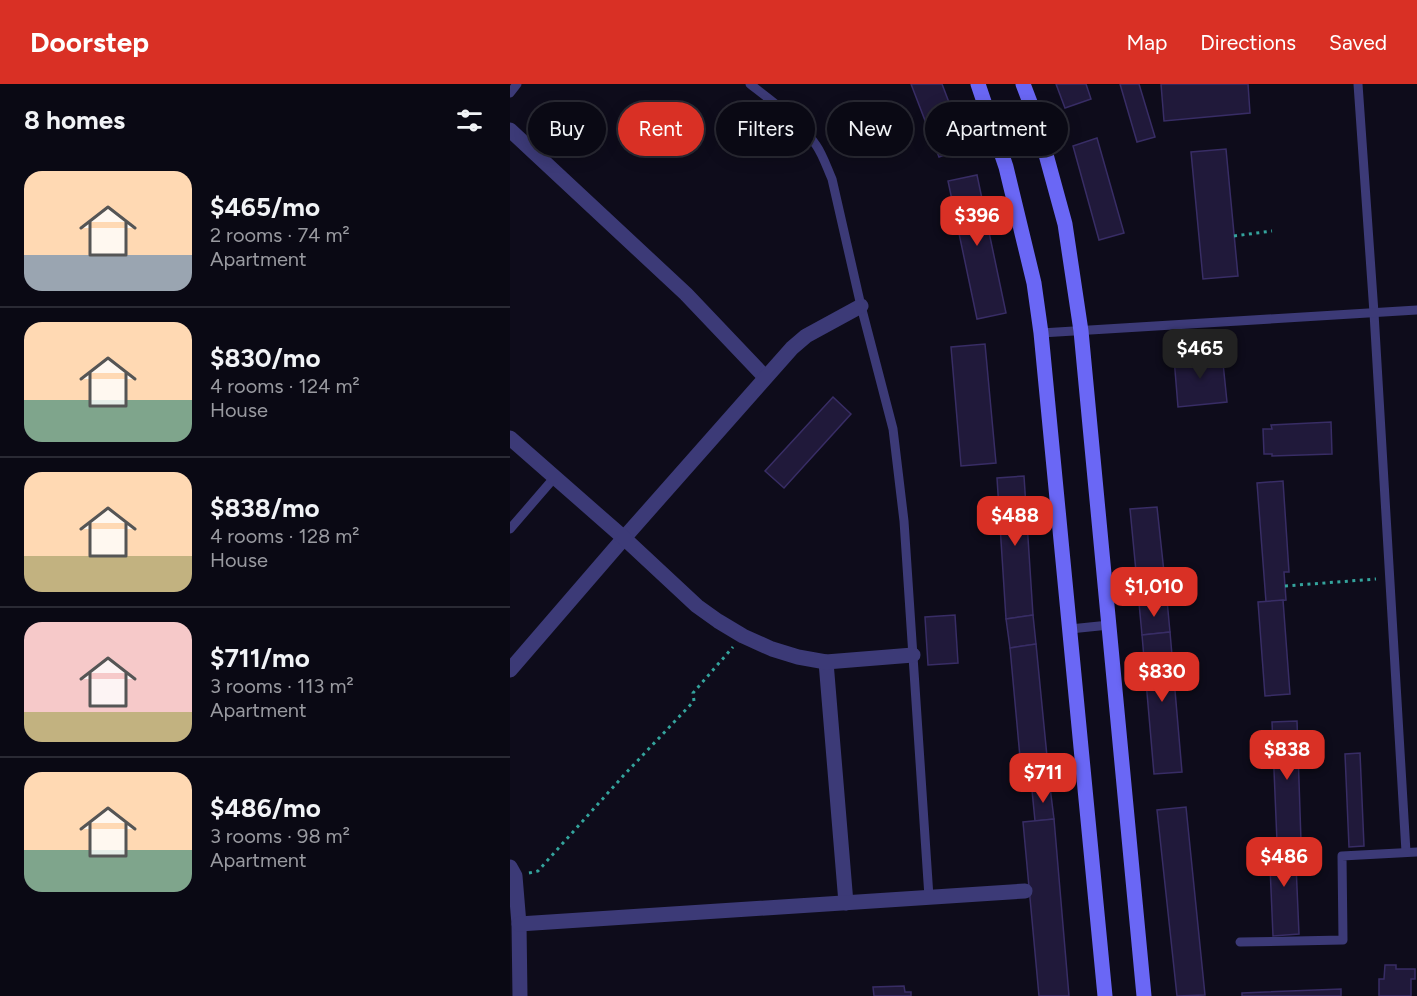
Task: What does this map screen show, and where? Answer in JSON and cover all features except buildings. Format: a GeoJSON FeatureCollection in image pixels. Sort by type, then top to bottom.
{"type":"FeatureCollection","features":[{"type":"Feature","properties":{"kind":"main road"},"geometry":{"type":"LineString","coordinates":[[978,84],[1006,167],[1034,283],[1041,333],[1105,996]]}},
{"type":"Feature","properties":{"kind":"main road"},"geometry":{"type":"LineString","coordinates":[[1023,84],[1036,118],[1065,224],[1081,332],[1144,996]]}},
{"type":"Feature","properties":{"kind":"street"},"geometry":{"type":"LineString","coordinates":[[510,130],[686,294],[765,377]]}},
{"type":"Feature","properties":{"kind":"street"},"geometry":{"type":"LineString","coordinates":[[510,670],[792,348],[806,336],[861,306]]}},
{"type":"Feature","properties":{"kind":"street"},"geometry":{"type":"LineString","coordinates":[[510,438],[697,606],[742,636],[789,654],[825,662],[913,655]]}},
{"type":"Feature","properties":{"kind":"street"},"geometry":{"type":"LineString","coordinates":[[825,662],[846,903]]}},
{"type":"Feature","properties":{"kind":"street"},"geometry":{"type":"LineString","coordinates":[[513,872],[519,924],[520,996]]}},
{"type":"Feature","properties":{"kind":"street"},"geometry":{"type":"LineString","coordinates":[[519,924],[1024,891]]}},
{"type":"Feature","properties":{"kind":"lane"},"geometry":{"type":"LineString","coordinates":[[510,93],[517,84]]}},
{"type":"Feature","properties":{"kind":"lane"},"geometry":{"type":"LineString","coordinates":[[750,84],[798,124],[817,145],[825,160],[832,179],[861,306],[893,429],[904,521],[929,897]]}},
{"type":"Feature","properties":{"kind":"lane"},"geometry":{"type":"LineString","coordinates":[[1358,84],[1406,852]]}},
{"type":"Feature","properties":{"kind":"lane"},"geometry":{"type":"LineString","coordinates":[[1041,333],[1417,310]]}},
{"type":"Feature","properties":{"kind":"lane"},"geometry":{"type":"LineString","coordinates":[[510,529],[554,478]]}},
{"type":"Feature","properties":{"kind":"lane"},"geometry":{"type":"LineString","coordinates":[[1070,629],[1109,625]]}},
{"type":"Feature","properties":{"kind":"lane"},"geometry":{"type":"LineString","coordinates":[[1240,942],[1343,940],[1341,856],[1417,852]]}},
{"type":"Feature","properties":{"kind":"path"},"geometry":{"type":"LineString","coordinates":[[1234,236],[1272,231]]}},
{"type":"Feature","properties":{"kind":"path"},"geometry":{"type":"LineString","coordinates":[[1285,586],[1390,578]]}},
{"type":"Feature","properties":{"kind":"path"},"geometry":{"type":"LineString","coordinates":[[513,872],[538,871],[694,701],[693,693],[742,636]]}}]}
